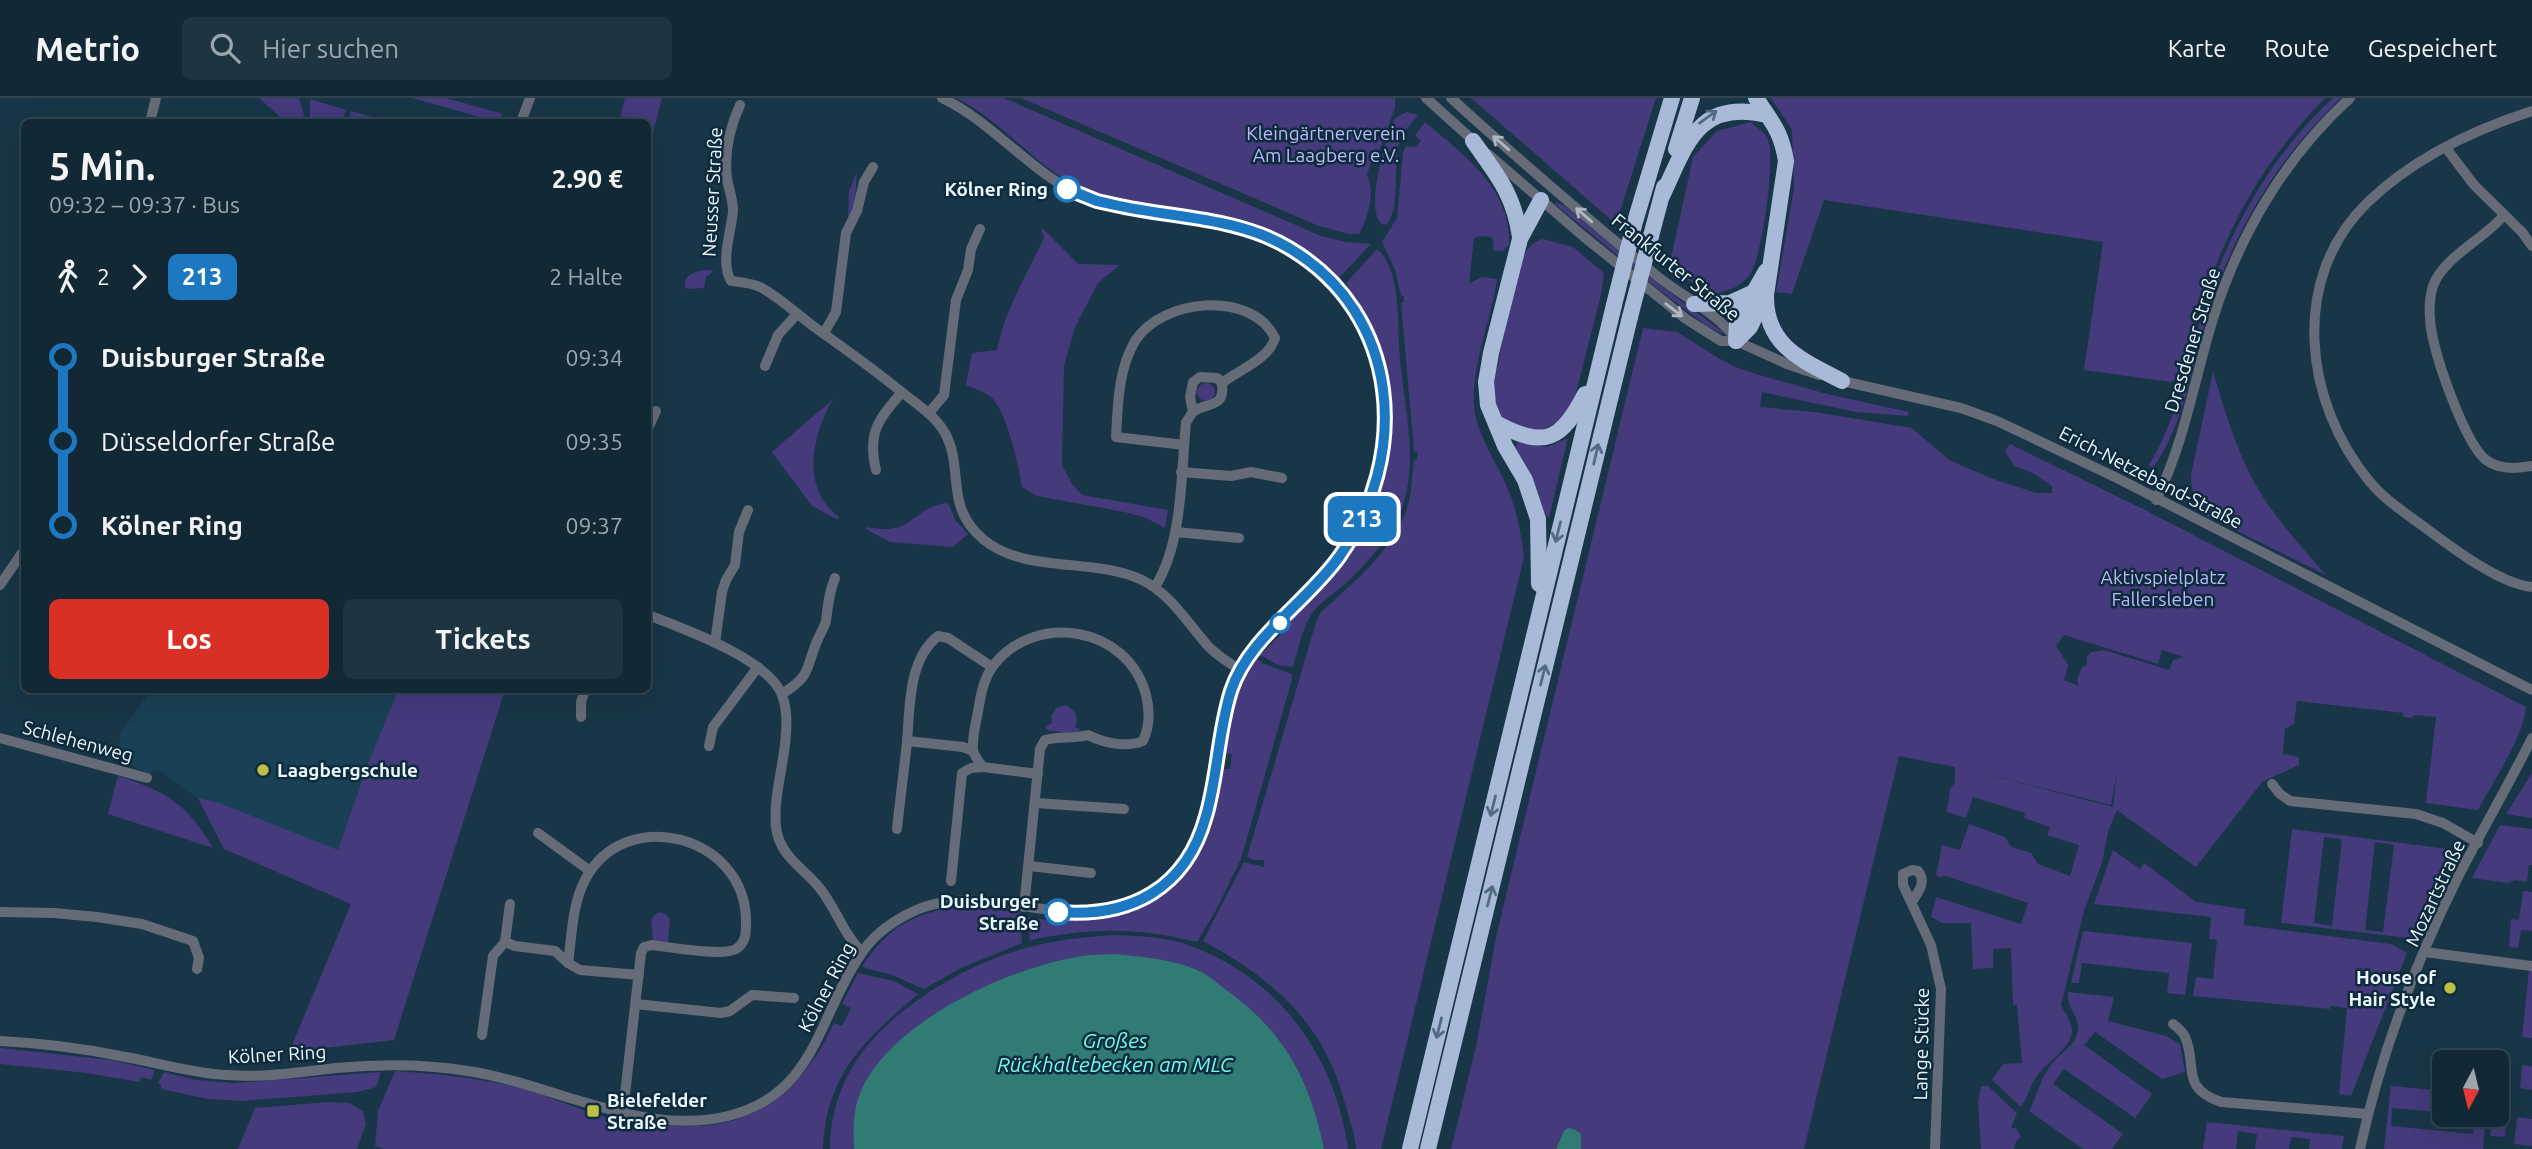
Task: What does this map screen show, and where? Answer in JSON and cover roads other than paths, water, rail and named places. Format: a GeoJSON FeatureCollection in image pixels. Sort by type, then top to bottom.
{"type":"FeatureCollection","features":[{"type":"Feature","properties":{"kind":"highway"},"geometry":{"type":"LineString","coordinates":[[1410,1149],[1614,305],[1634,225],[1672,98]]}},
{"type":"Feature","properties":{"kind":"highway"},"geometry":{"type":"LineString","coordinates":[[1429,1149],[1630,317],[1662,196],[1692,98]]}},
{"type":"Feature","properties":{"kind":"highway"},"geometry":{"type":"LineString","coordinates":[[1736,341],[1738,322],[1760,293],[1771,263],[1786,161],[1783,140],[1756,98]]}},
{"type":"Feature","properties":{"kind":"highway"},"geometry":{"type":"LineString","coordinates":[[1662,196],[1693,130],[1712,112],[1727,107],[1739,107],[1767,115]]}},
{"type":"Feature","properties":{"kind":"highway"},"geometry":{"type":"LineString","coordinates":[[1473,141],[1504,184],[1513,203],[1520,239]]}},
{"type":"Feature","properties":{"kind":"highway"},"geometry":{"type":"LineString","coordinates":[[1537,618],[1538,519],[1525,480],[1505,446],[1488,405],[1486,382],[1520,239],[1541,200]]}},
{"type":"Feature","properties":{"kind":"highway"},"geometry":{"type":"LineString","coordinates":[[1694,304],[1722,304],[1760,293]]}},
{"type":"Feature","properties":{"kind":"highway"},"geometry":{"type":"LineString","coordinates":[[1760,293],[1771,328],[1780,341],[1801,359],[1842,381]]}},
{"type":"Feature","properties":{"kind":"highway"},"geometry":{"type":"LineString","coordinates":[[1498,424],[1517,434],[1540,438],[1558,432],[1573,419],[1598,370]]}},
{"type":"Feature","properties":{"kind":"street"},"geometry":{"type":"LineString","coordinates":[[151,119],[156,98]]}},
{"type":"Feature","properties":{"kind":"street"},"geometry":{"type":"LineString","coordinates":[[523,119],[530,98]]}},
{"type":"Feature","properties":{"kind":"street","name":"Kölner Ring"},"geometry":{"type":"LineString","coordinates":[[0,1041],[119,1055],[195,1073],[231,1076],[382,1065],[440,1067],[506,1079],[624,1112],[664,1119],[726,1117],[752,1108],[771,1097],[802,1066],[821,1036],[862,952],[890,924],[914,910],[935,903],[987,900],[1084,914],[1114,910],[1139,901],[1162,887],[1180,869],[1197,842],[1206,815],[1222,723],[1239,669],[1340,556],[1358,527],[1372,494],[1383,456],[1387,414],[1383,380],[1374,346],[1356,312],[1338,288],[1322,271],[1288,247],[1244,230],[1109,204],[1067,189],[1043,174],[976,117],[942,98]]}},
{"type":"Feature","properties":{"kind":"street","name":"Frankfurter Straße"},"geometry":{"type":"LineString","coordinates":[[1426,98],[1541,200],[1686,319],[1721,341],[1736,341],[1728,327],[1625,250],[1451,98]]}},
{"type":"Feature","properties":{"kind":"street","name":"Dresdener Straße"},"geometry":{"type":"LineString","coordinates":[[2156,500],[2176,453],[2212,322],[2242,243],[2264,202],[2308,141],[2350,98]]}},
{"type":"Feature","properties":{"kind":"street","name":"Neusser Straße"},"geometry":{"type":"LineString","coordinates":[[740,105],[731,124],[727,163],[733,210],[726,265],[731,281],[761,288],[797,314]]}},
{"type":"Feature","properties":{"kind":"street"},"geometry":{"type":"LineString","coordinates":[[2532,111],[2477,132],[2446,148],[2386,185],[2365,204],[2347,225],[2328,258],[2316,299],[2313,340],[2317,377],[2327,411],[2370,483],[2439,538],[2502,579],[2532,587]]}},
{"type":"Feature","properties":{"kind":"street"},"geometry":{"type":"LineString","coordinates":[[2446,148],[2474,185],[2532,246]]}},
{"type":"Feature","properties":{"kind":"street"},"geometry":{"type":"LineString","coordinates":[[824,334],[836,312],[846,233],[857,211],[864,182],[873,167]]}},
{"type":"Feature","properties":{"kind":"street"},"geometry":{"type":"LineString","coordinates":[[1541,200],[1552,188]]}},
{"type":"Feature","properties":{"kind":"street"},"geometry":{"type":"LineString","coordinates":[[2504,215],[2496,226],[2468,247],[2440,274],[2433,285],[2430,321],[2443,369],[2473,444],[2485,459],[2495,466],[2532,466]]}},
{"type":"Feature","properties":{"kind":"street"},"geometry":{"type":"LineString","coordinates":[[929,413],[944,395],[956,300],[968,270],[971,249],[981,229]]}},
{"type":"Feature","properties":{"kind":"street"},"geometry":{"type":"LineString","coordinates":[[1155,587],[1166,568],[1175,532],[1184,445],[1186,422],[1193,412],[1214,404],[1220,398],[1222,383],[1267,354],[1273,345],[1275,338],[1271,329],[1254,317],[1217,305],[1198,305],[1166,313],[1136,339],[1122,370],[1116,437],[1184,445]]}},
{"type":"Feature","properties":{"kind":"street"},"geometry":{"type":"LineString","coordinates":[[765,366],[778,335],[797,314],[929,413],[951,446],[956,489],[962,511],[972,528],[984,540],[999,550],[1022,558],[1108,568],[1142,579],[1168,598],[1211,649],[1239,669]]}},
{"type":"Feature","properties":{"kind":"street","name":"Erich-Netzeband-Straße"},"geometry":{"type":"LineString","coordinates":[[1736,341],[1787,364],[1842,381],[1961,408],[1997,421],[2117,478],[2532,690]]}},
{"type":"Feature","properties":{"kind":"street"},"geometry":{"type":"LineString","coordinates":[[1193,412],[1190,397],[1193,382],[1208,376],[1217,378],[1222,383]]}},
{"type":"Feature","properties":{"kind":"street"},"geometry":{"type":"LineString","coordinates":[[876,470],[871,451],[873,435],[880,419],[902,392]]}},
{"type":"Feature","properties":{"kind":"street"},"geometry":{"type":"LineString","coordinates":[[651,422],[656,411]]}},
{"type":"Feature","properties":{"kind":"street"},"geometry":{"type":"LineString","coordinates":[[1181,472],[1231,476],[1251,472],[1282,478]]}},
{"type":"Feature","properties":{"kind":"street"},"geometry":{"type":"LineString","coordinates":[[715,643],[722,592],[735,565],[739,532],[748,510]]}},
{"type":"Feature","properties":{"kind":"street"},"geometry":{"type":"LineString","coordinates":[[1175,532],[1239,537]]}},
{"type":"Feature","properties":{"kind":"street"},"geometry":{"type":"LineString","coordinates":[[0,585],[21,554]]}},
{"type":"Feature","properties":{"kind":"street"},"geometry":{"type":"LineString","coordinates":[[782,694],[807,673],[825,624],[828,593],[835,578]]}},
{"type":"Feature","properties":{"kind":"street"},"geometry":{"type":"LineString","coordinates":[[651,616],[739,654],[771,679],[782,694],[786,731],[776,807],[776,829],[789,858],[818,886],[832,906],[849,941],[862,952]]}},
{"type":"Feature","properties":{"kind":"street"},"geometry":{"type":"LineString","coordinates":[[973,751],[982,688],[992,667],[1017,644],[1043,633],[1073,632],[1093,637],[1114,648],[1132,664],[1144,688],[1149,710],[1149,729],[1143,741],[1134,745],[1100,741],[1088,735],[1075,738],[1056,737],[1045,740],[1040,749],[1024,907]]}},
{"type":"Feature","properties":{"kind":"street"},"geometry":{"type":"LineString","coordinates":[[897,829],[914,677],[929,644],[938,636],[948,638],[992,667]]}},
{"type":"Feature","properties":{"kind":"street"},"geometry":{"type":"LineString","coordinates":[[709,746],[713,727],[758,667]]}},
{"type":"Feature","properties":{"kind":"street"},"geometry":{"type":"LineString","coordinates":[[581,717],[580,702],[584,693]]}},
{"type":"Feature","properties":{"kind":"street","name":"Schlehenweg"},"geometry":{"type":"LineString","coordinates":[[0,738],[147,778]]}},
{"type":"Feature","properties":{"kind":"street","name":"Mozartstraße"},"geometry":{"type":"LineString","coordinates":[[2360,1149],[2382,1062],[2425,952],[2457,880],[2532,738]]}},
{"type":"Feature","properties":{"kind":"street"},"geometry":{"type":"LineString","coordinates":[[907,741],[963,747],[973,751],[983,768]]}},
{"type":"Feature","properties":{"kind":"street"},"geometry":{"type":"LineString","coordinates":[[951,881],[962,773],[971,768],[983,768],[1038,774]]}},
{"type":"Feature","properties":{"kind":"street"},"geometry":{"type":"LineString","coordinates":[[2272,784],[2290,801],[2431,817],[2478,843]]}},
{"type":"Feature","properties":{"kind":"street"},"geometry":{"type":"LineString","coordinates":[[1036,803],[1124,809]]}},
{"type":"Feature","properties":{"kind":"street"},"geometry":{"type":"LineString","coordinates":[[538,833],[590,872]]}},
{"type":"Feature","properties":{"kind":"street"},"geometry":{"type":"LineString","coordinates":[[568,963],[576,906],[590,872],[615,849],[650,837],[669,837],[692,842],[710,852],[734,876],[746,905],[744,941],[737,948],[727,952],[644,947],[624,1112]]}},
{"type":"Feature","properties":{"kind":"street"},"geometry":{"type":"LineString","coordinates":[[1029,866],[1091,873]]}},
{"type":"Feature","properties":{"kind":"street","name":"Lange Stücke"},"geometry":{"type":"LineString","coordinates":[[1912,902],[1931,945],[1941,989],[1935,1149]]}},
{"type":"Feature","properties":{"kind":"street"},"geometry":{"type":"LineString","coordinates":[[482,1035],[493,956],[505,942],[510,904]]}},
{"type":"Feature","properties":{"kind":"street"},"geometry":{"type":"LineString","coordinates":[[0,912],[54,913],[142,924],[193,941],[200,958],[197,969]]}},
{"type":"Feature","properties":{"kind":"street"},"geometry":{"type":"LineString","coordinates":[[505,942],[515,946],[555,951],[580,970],[639,975]]}},
{"type":"Feature","properties":{"kind":"street"},"geometry":{"type":"LineString","coordinates":[[2425,952],[2532,966]]}},
{"type":"Feature","properties":{"kind":"street"},"geometry":{"type":"LineString","coordinates":[[636,1004],[721,1013],[730,1011],[752,995],[794,998]]}},
{"type":"Feature","properties":{"kind":"street"},"geometry":{"type":"LineString","coordinates":[[2174,1024],[2185,1036],[2191,1073],[2199,1091],[2209,1097],[2221,1102],[2368,1114]]}},
{"type":"Feature","properties":{"kind":"water","name":"Großes Rückhaltebecken am MLC"},"geometry":{"type":"Polygon","coordinates":[[[1114,954],[1160,959],[1193,968],[1210,977],[1249,1008],[1266,1025],[1293,1061],[1311,1102],[1324,1149],[854,1149],[855,1112],[861,1091],[876,1066],[897,1043],[924,1021],[985,986],[1018,973],[1082,956],[1114,954]]]}},
{"type":"Feature","properties":{"kind":"water"},"geometry":{"type":"Polygon","coordinates":[[[1568,1128],[1581,1134],[1581,1149],[1556,1149],[1568,1128]]]}},
{"type":"Feature","properties":{"kind":"place","name":"Kölner Ring"},"geometry":{"type":"Point","coordinates":[1067,189]}},
{"type":"Feature","properties":{"kind":"place","name":"Laagbergschule"},"geometry":{"type":"Point","coordinates":[263,770]}},
{"type":"Feature","properties":{"kind":"place","name":"Duisburger Straße"},"geometry":{"type":"Point","coordinates":[1058,912]}},
{"type":"Feature","properties":{"kind":"place","name":"House of Hair Style"},"geometry":{"type":"Point","coordinates":[2450,988]}},
{"type":"Feature","properties":{"kind":"place","name":"Bielefelder Straße"},"geometry":{"type":"Point","coordinates":[593,1111]}},
{"type":"Feature","properties":{"kind":"park label","name":"Kleingärtnerverein Am Laagberg e.V."},"geometry":{"type":"Point","coordinates":[1326,144]}},
{"type":"Feature","properties":{"kind":"park label","name":"Aktivspielplatz Fallersleben"},"geometry":{"type":"Point","coordinates":[2163,588]}}]}
